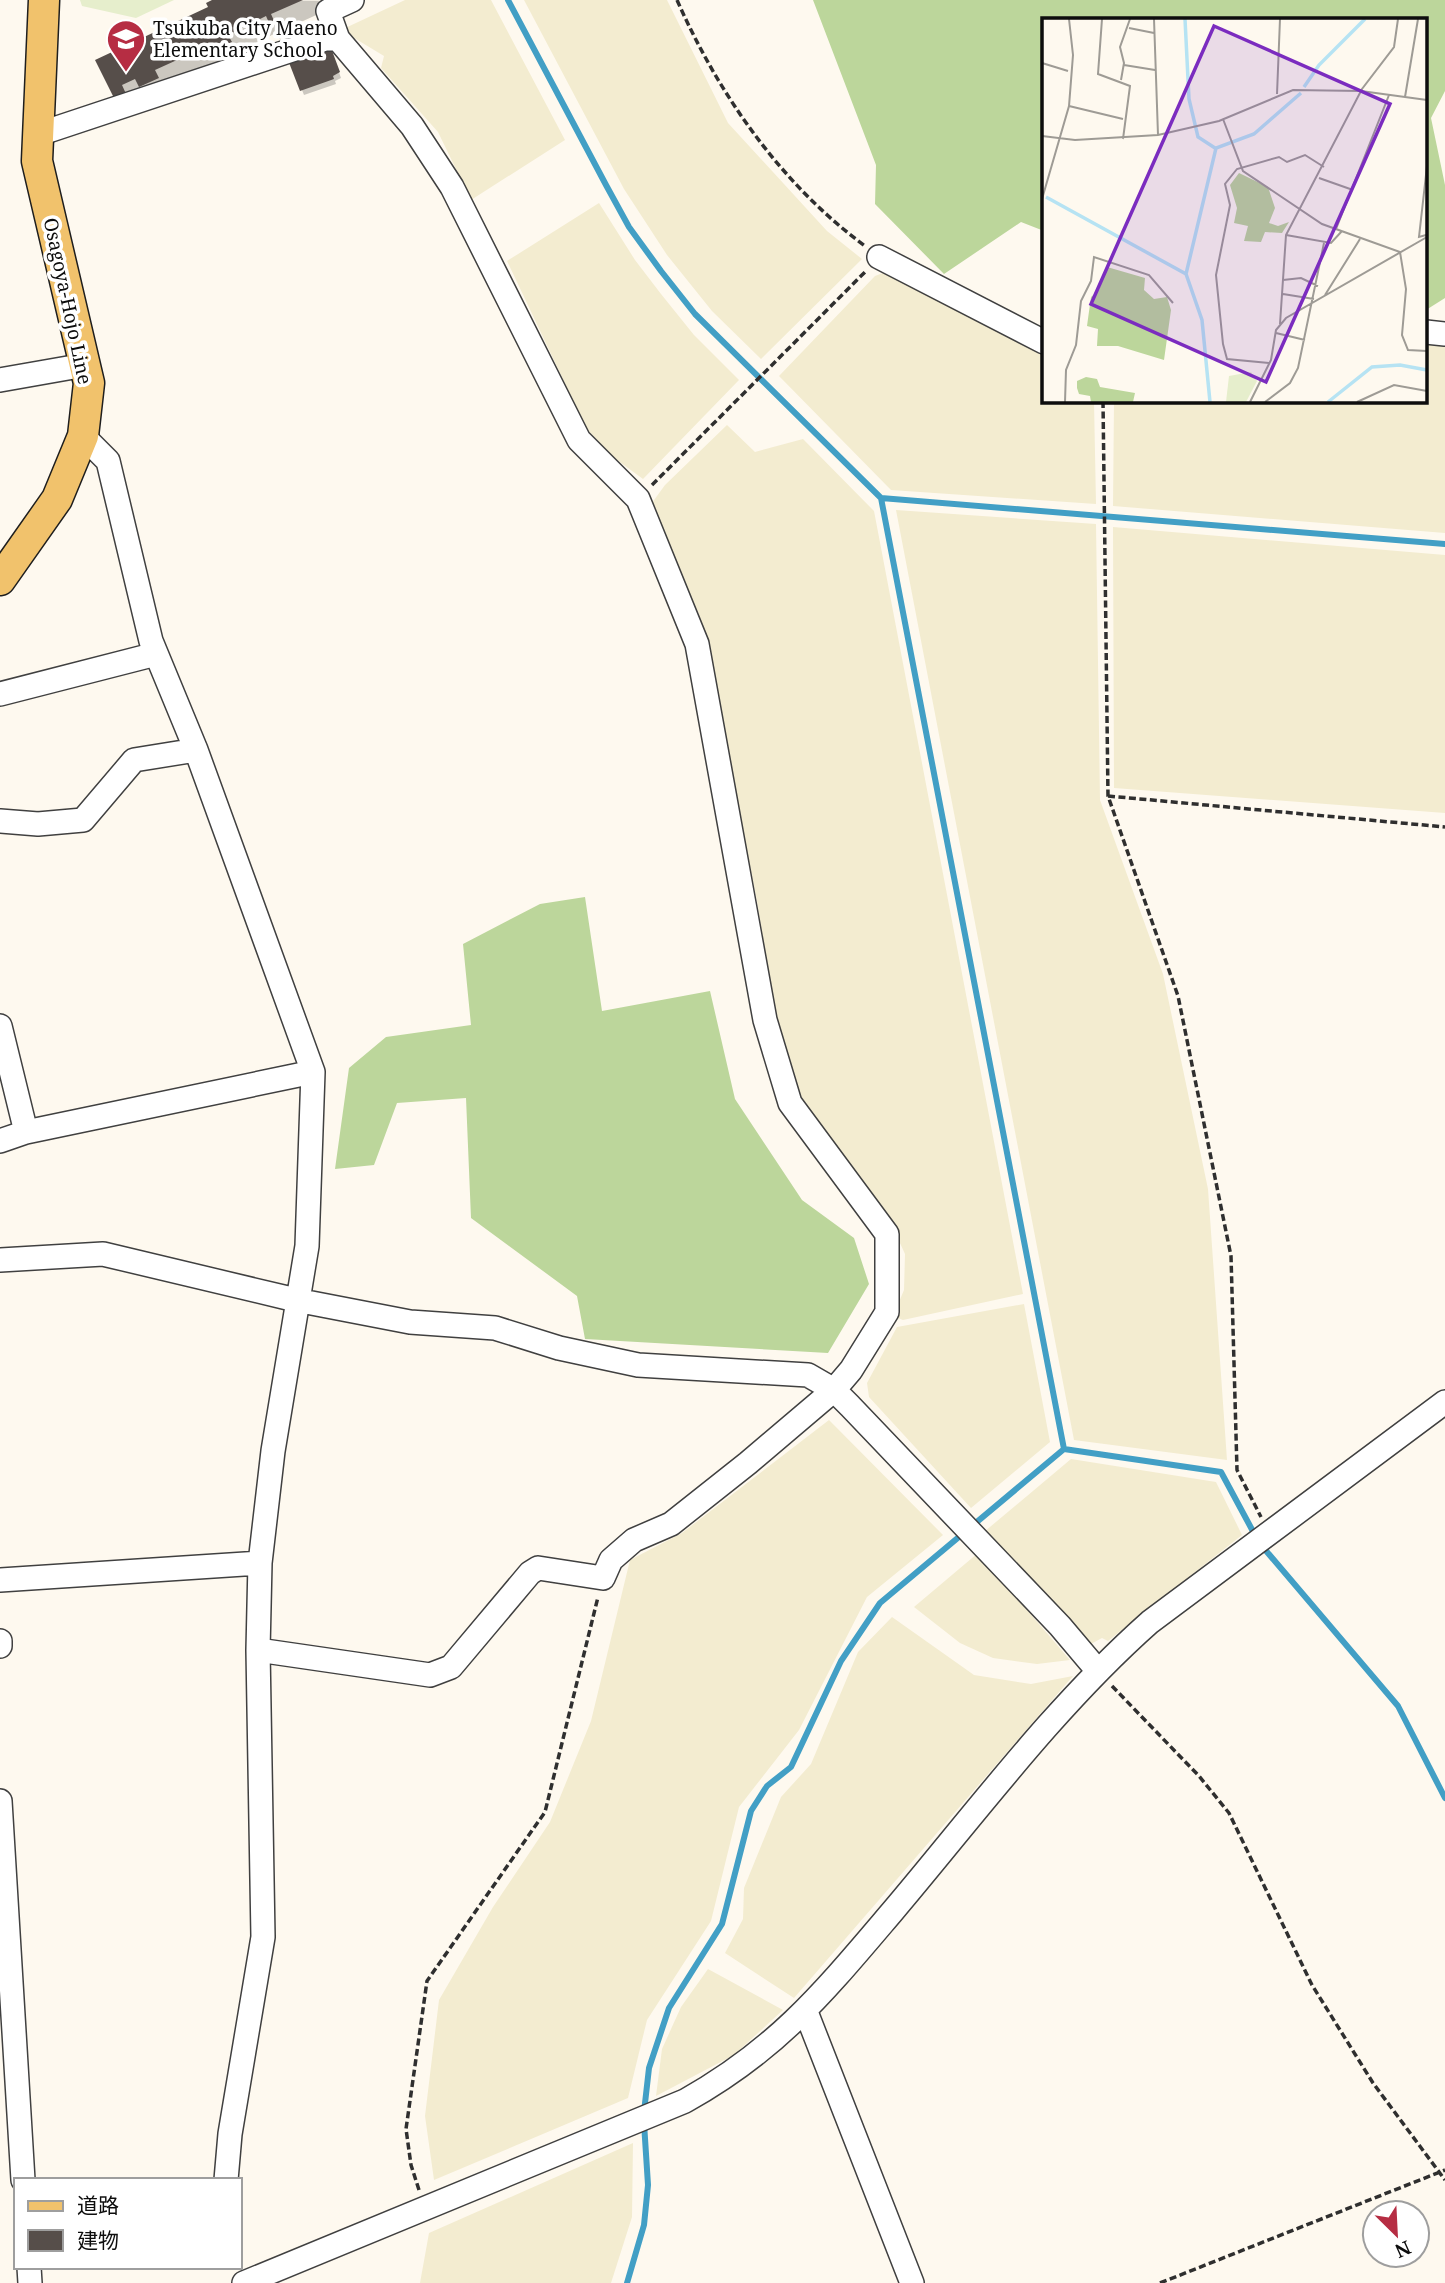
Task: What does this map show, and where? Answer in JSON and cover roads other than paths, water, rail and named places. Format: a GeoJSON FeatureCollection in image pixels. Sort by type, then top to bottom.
{"type":"FeatureCollection","features":[{"type":"Feature","properties":{"kind":"main road","name":"Osagoya-Hojo Line"},"geometry":{"type":"LineString","coordinates":[[0,580],[57,499],[83,436],[89,383],[37,161],[36,135],[44,0]]}},
{"type":"Feature","properties":{"kind":"street"},"geometry":{"type":"LineString","coordinates":[[258,1650],[430,1675],[451,1667],[530,1573],[538,1568],[603,1578],[611,1560],[634,1540],[671,1524],[834,1390],[851,1370],[887,1312],[887,1234],[790,1103],[765,1020],[696,644],[638,499],[579,440],[452,187],[412,126],[338,39],[328,11],[352,0]]}},
{"type":"Feature","properties":{"kind":"street"},"geometry":{"type":"LineString","coordinates":[[36,135],[325,39],[338,39]]}},
{"type":"Feature","properties":{"kind":"street"},"geometry":{"type":"LineString","coordinates":[[879,257],[1042,341]]}},
{"type":"Feature","properties":{"kind":"street"},"geometry":{"type":"LineString","coordinates":[[0,380],[85,365]]}},
{"type":"Feature","properties":{"kind":"street"},"geometry":{"type":"LineString","coordinates":[[83,436],[108,461],[156,654],[196,750],[313,1072],[307,1246],[272,1451],[260,1563],[258,1650],[263,1937],[230,2134],[226,2178]]}},
{"type":"Feature","properties":{"kind":"street"},"geometry":{"type":"LineString","coordinates":[[0,694],[156,654]]}},
{"type":"Feature","properties":{"kind":"street"},"geometry":{"type":"LineString","coordinates":[[0,821],[38,824],[83,820],[134,760],[196,750]]}},
{"type":"Feature","properties":{"kind":"street"},"geometry":{"type":"LineString","coordinates":[[0,1027],[26,1132]]}},
{"type":"Feature","properties":{"kind":"street"},"geometry":{"type":"LineString","coordinates":[[0,1141],[26,1132],[313,1072]]}},
{"type":"Feature","properties":{"kind":"street"},"geometry":{"type":"LineString","coordinates":[[0,1260],[103,1254],[296,1300],[410,1322],[495,1328],[559,1348],[638,1365],[808,1374],[834,1390],[1060,1626],[1098,1671]]}},
{"type":"Feature","properties":{"kind":"street"},"geometry":{"type":"LineString","coordinates":[[244,2283],[685,2101],[743,2066],[806,2012],[1098,1671],[1150,1622],[1445,1402]]}},
{"type":"Feature","properties":{"kind":"street"},"geometry":{"type":"LineString","coordinates":[[0,1580],[260,1563]]}},
{"type":"Feature","properties":{"kind":"street"},"geometry":{"type":"LineString","coordinates":[[0,1801],[23,2178]]}},
{"type":"Feature","properties":{"kind":"street"},"geometry":{"type":"LineString","coordinates":[[806,2012],[912,2283]]}},
{"type":"Feature","properties":{"kind":"waterway"},"geometry":{"type":"LineString","coordinates":[[508,0],[629,227],[661,271],[695,314],[881,498],[1445,544]]}},
{"type":"Feature","properties":{"kind":"waterway"},"geometry":{"type":"LineString","coordinates":[[644,2112],[649,2068],[669,2008],[722,1924],[751,1811],[767,1786],[791,1767],[841,1661],[880,1603],[1064,1449],[881,498]]}},
{"type":"Feature","properties":{"kind":"waterway"},"geometry":{"type":"LineString","coordinates":[[1064,1449],[1221,1472],[1256,1537]]}},
{"type":"Feature","properties":{"kind":"waterway"},"geometry":{"type":"LineString","coordinates":[[1262,1546],[1398,1706],[1445,1798]]}},
{"type":"Feature","properties":{"kind":"waterway"},"geometry":{"type":"LineString","coordinates":[[627,2283],[644,2225],[648,2185],[644,2123]]}},
{"type":"Feature","properties":{"kind":"place","name":"Tsukuba City Maeno Elementary School"},"geometry":{"type":"Point","coordinates":[126,73]}}]}
